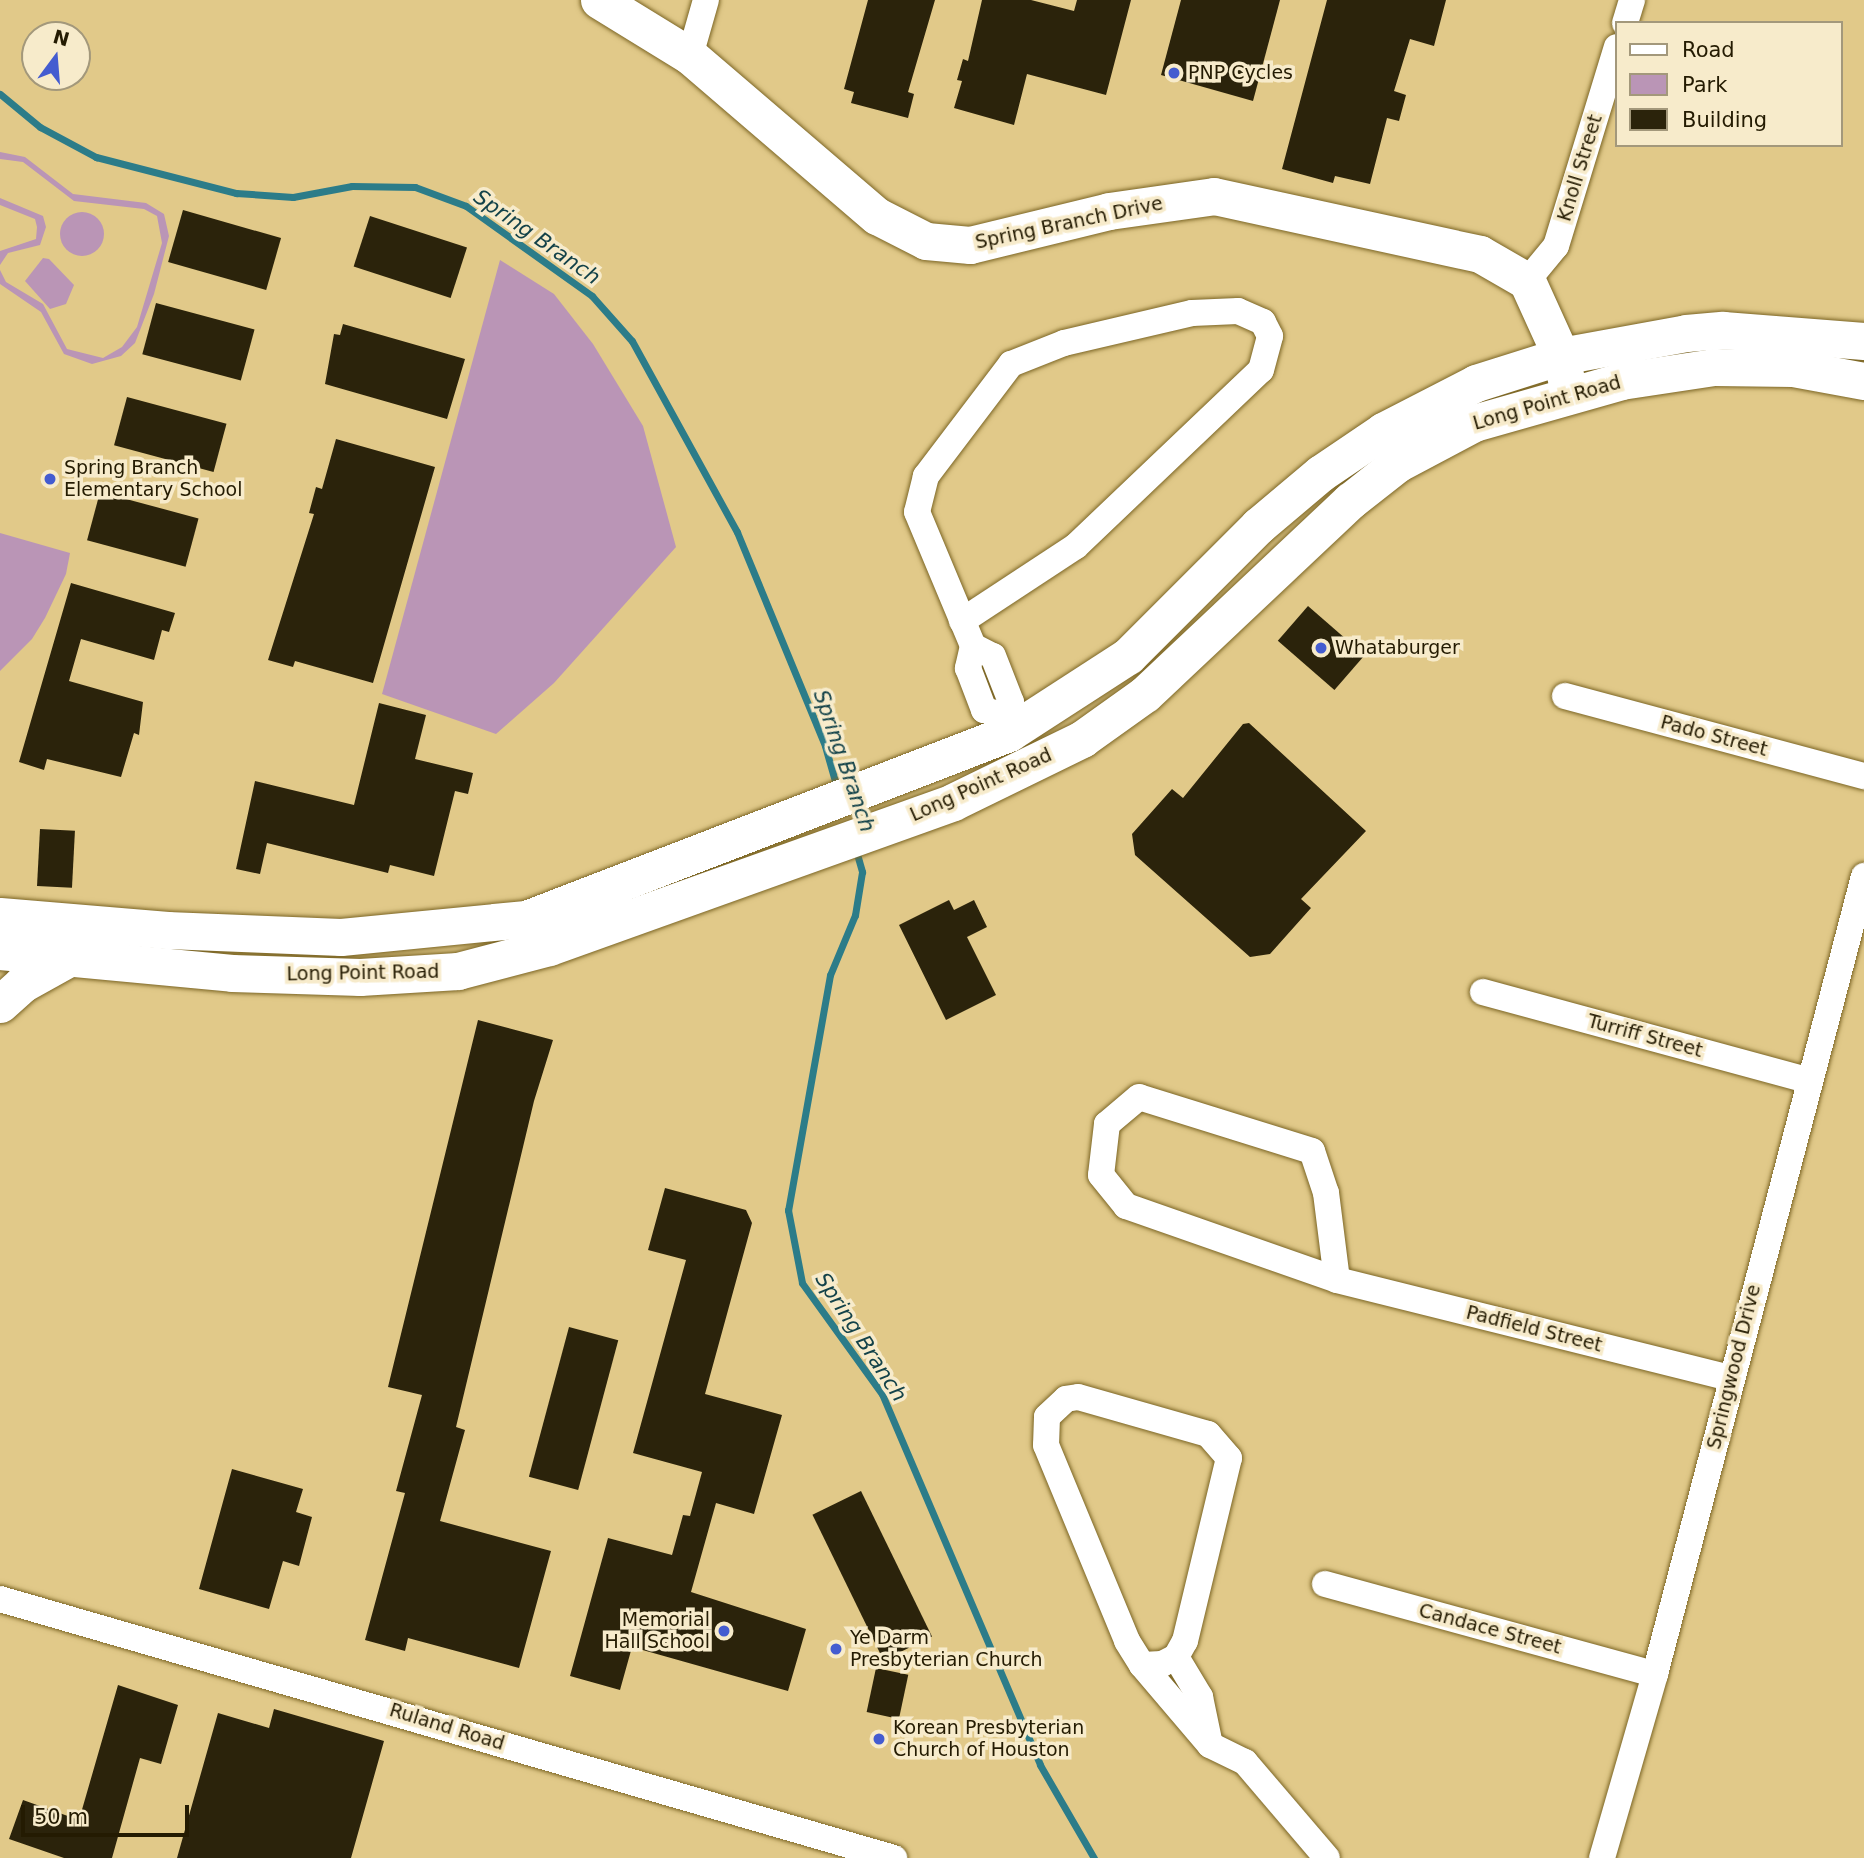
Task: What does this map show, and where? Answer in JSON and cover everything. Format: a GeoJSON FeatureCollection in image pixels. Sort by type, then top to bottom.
{"type":"FeatureCollection","features":[{"type":"Feature","properties":{"kind":"main road","name":"Spring Branch Drive"},"geometry":{"type":"LineString","coordinates":[[599,0],[690,56],[877,216],[926,241],[970,244],[1109,211],[1214,196],[1480,254],[1527,281]]}},
{"type":"Feature","properties":{"kind":"main road"},"geometry":{"type":"LineString","coordinates":[[1527,281],[1561,356],[1570,394]]}},
{"type":"Feature","properties":{"kind":"main road","name":"Long Point Road"},"geometry":{"type":"LineString","coordinates":[[0,916],[167,930],[341,937],[473,927],[526,919],[597,896],[793,814],[890,781],[1006,724],[1128,656],[1258,526],[1321,473],[1427,407],[1476,383],[1561,356],[1686,333],[1723,331],[1864,341]]}},
{"type":"Feature","properties":{"kind":"main road","name":"Long Point Road"},"geometry":{"type":"LineString","coordinates":[[0,951],[232,973],[360,977],[458,971],[549,947],[905,820],[1082,739],[1145,694],[1350,501],[1397,464],[1474,423],[1570,394],[1714,367],[1793,368],[1864,381]]}},
{"type":"Feature","properties":{"kind":"main road"},"geometry":{"type":"LineString","coordinates":[[1006,724],[1032,764]]}},
{"type":"Feature","properties":{"kind":"main road"},"geometry":{"type":"LineString","coordinates":[[0,1004],[22,984],[69,958]]}},
{"type":"Feature","properties":{"kind":"street"},"geometry":{"type":"LineString","coordinates":[[690,56],[706,0]]}},
{"type":"Feature","properties":{"kind":"street"},"geometry":{"type":"LineString","coordinates":[[1626,21],[1632,0]]}},
{"type":"Feature","properties":{"kind":"street","name":"Knoll Street"},"geometry":{"type":"LineString","coordinates":[[1527,281],[1556,246],[1616,50]]}},
{"type":"Feature","properties":{"kind":"street"},"geometry":{"type":"LineString","coordinates":[[962,621],[1076,546],[1261,370],[1270,336],[1263,322],[1238,311],[1192,313],[1064,343],[1011,364],[926,476],[917,512],[972,646],[968,668],[984,710],[1006,724]]}},
{"type":"Feature","properties":{"kind":"street","name":"Pado Street"},"geometry":{"type":"LineString","coordinates":[[1565,696],[1864,776]]}},
{"type":"Feature","properties":{"kind":"street","name":"Springwood Drive"},"geometry":{"type":"LineString","coordinates":[[1602,1858],[1655,1674],[1807,1080],[1864,876]]}},
{"type":"Feature","properties":{"kind":"street","name":"Turriff Street"},"geometry":{"type":"LineString","coordinates":[[1483,992],[1807,1080]]}},
{"type":"Feature","properties":{"kind":"street","name":"Padfield Street"},"geometry":{"type":"LineString","coordinates":[[1337,1280],[1326,1193],[1312,1151],[1139,1097],[1107,1124],[1101,1175],[1126,1206],[1337,1280],[1731,1378]]}},
{"type":"Feature","properties":{"kind":"street"},"geometry":{"type":"LineString","coordinates":[[1142,1665],[1163,1664],[1176,1657],[1185,1641],[1229,1458],[1208,1434],[1078,1397],[1066,1399],[1047,1417],[1046,1445],[1126,1641],[1142,1665],[1210,1745],[1245,1762],[1327,1858]]}},
{"type":"Feature","properties":{"kind":"street","name":"Candace Street"},"geometry":{"type":"LineString","coordinates":[[1325,1584],[1655,1674]]}},
{"type":"Feature","properties":{"kind":"street","name":"Ruland Road"},"geometry":{"type":"LineString","coordinates":[[0,1600],[894,1858]]}},
{"type":"Feature","properties":{"kind":"street"},"geometry":{"type":"LineString","coordinates":[[1176,1657],[1200,1697],[1210,1745]]}},
{"type":"Feature","properties":{"kind":"green space"},"geometry":{"type":"Polygon","coordinates":[[[0,152],[25,157],[73,194],[146,203],[164,214],[169,236],[154,294],[135,343],[121,356],[92,364],[64,354],[41,312],[0,284],[0,270],[6,282],[43,304],[67,349],[103,358],[122,347],[137,327],[162,243],[157,216],[144,209],[74,201],[23,162],[0,159],[0,152]]]}},
{"type":"Feature","properties":{"kind":"green space"},"geometry":{"type":"Polygon","coordinates":[[[0,198],[43,216],[46,227],[40,245],[8,253],[0,265],[0,251],[36,239],[37,227],[35,219],[0,205],[0,198]]]}},
{"type":"Feature","properties":{"kind":"green space"},"geometry":{"type":"Polygon","coordinates":[[[82,212],[97,219],[104,234],[97,249],[82,256],[67,249],[60,234],[67,219],[82,212]]]}},
{"type":"Feature","properties":{"kind":"green space"},"geometry":{"type":"Polygon","coordinates":[[[43,258],[49,259],[74,285],[66,304],[50,309],[25,281],[43,258]]]}},
{"type":"Feature","properties":{"kind":"green space"},"geometry":{"type":"Polygon","coordinates":[[[500,260],[554,294],[593,344],[643,426],[676,547],[554,683],[496,734],[382,694],[500,260]]]}},
{"type":"Feature","properties":{"kind":"green space"},"geometry":{"type":"Polygon","coordinates":[[[0,533],[70,553],[66,574],[45,618],[32,639],[0,671],[0,533]]]}},
{"type":"Feature","properties":{"kind":"building"},"geometry":{"type":"Polygon","coordinates":[[[868,0],[935,0],[908,92],[914,94],[908,118],[851,103],[854,92],[844,89],[868,0]]]}},
{"type":"Feature","properties":{"kind":"building"},"geometry":{"type":"Polygon","coordinates":[[[982,0],[1031,0],[1074,11],[1077,0],[1131,0],[1106,95],[1027,74],[1014,125],[954,108],[962,81],[957,80],[963,59],[968,61],[982,0]]]}},
{"type":"Feature","properties":{"kind":"building"},"geometry":{"type":"Polygon","coordinates":[[[1181,0],[1280,0],[1253,101],[1161,75],[1181,0]]]}},
{"type":"Feature","properties":{"kind":"building"},"geometry":{"type":"Polygon","coordinates":[[[1327,0],[1446,0],[1434,46],[1410,39],[1394,91],[1406,95],[1399,121],[1387,118],[1370,184],[1335,176],[1333,183],[1282,169],[1327,0]]]}},
{"type":"Feature","properties":{"kind":"building"},"geometry":{"type":"Polygon","coordinates":[[[183,210],[281,238],[266,290],[168,262],[183,210]]]}},
{"type":"Feature","properties":{"kind":"building"},"geometry":{"type":"Polygon","coordinates":[[[370,216],[467,248],[451,298],[354,266],[370,216]]]}},
{"type":"Feature","properties":{"kind":"building"},"geometry":{"type":"Polygon","coordinates":[[[156,303],[255,329],[241,381],[142,354],[156,303]]]}},
{"type":"Feature","properties":{"kind":"building"},"geometry":{"type":"Polygon","coordinates":[[[343,324],[465,359],[447,419],[325,384],[334,334],[340,335],[343,324]]]}},
{"type":"Feature","properties":{"kind":"building"},"geometry":{"type":"Polygon","coordinates":[[[127,397],[226,424],[214,472],[114,445],[127,397]]]}},
{"type":"Feature","properties":{"kind":"building"},"geometry":{"type":"Polygon","coordinates":[[[336,439],[435,467],[373,683],[295,661],[293,667],[268,660],[314,514],[309,513],[316,487],[322,489],[336,439]]]}},
{"type":"Feature","properties":{"kind":"building"},"geometry":{"type":"Polygon","coordinates":[[[100,492],[199,518],[186,567],[87,540],[100,492]]]}},
{"type":"Feature","properties":{"kind":"building"},"geometry":{"type":"Polygon","coordinates":[[[71,583],[175,613],[169,632],[162,630],[154,660],[81,639],[69,681],[143,702],[139,735],[134,733],[121,777],[47,759],[44,770],[19,762],[71,583]]]}},
{"type":"Feature","properties":{"kind":"building","name":"Whataburger"},"geometry":{"type":"Polygon","coordinates":[[[1308,606],[1365,655],[1334,690],[1278,641],[1308,606]]]}},
{"type":"Feature","properties":{"kind":"building"},"geometry":{"type":"Polygon","coordinates":[[[379,703],[426,715],[415,759],[473,773],[468,794],[455,791],[434,876],[390,865],[388,873],[267,843],[260,874],[236,869],[255,781],[354,805],[379,703]]]}},
{"type":"Feature","properties":{"kind":"building"},"geometry":{"type":"Polygon","coordinates":[[[1249,723],[1366,831],[1301,899],[1311,908],[1270,954],[1250,957],[1135,855],[1132,834],[1172,789],[1183,798],[1243,724],[1249,723]]]}},
{"type":"Feature","properties":{"kind":"building"},"geometry":{"type":"Polygon","coordinates":[[[40,829],[75,831],[72,888],[37,886],[40,829]]]}},
{"type":"Feature","properties":{"kind":"building"},"geometry":{"type":"Polygon","coordinates":[[[949,900],[954,910],[974,900],[987,927],[967,937],[996,995],[946,1020],[899,925],[949,900]]]}},
{"type":"Feature","properties":{"kind":"building"},"geometry":{"type":"Polygon","coordinates":[[[478,1020],[553,1040],[534,1101],[456,1427],[465,1430],[440,1521],[551,1551],[519,1668],[408,1638],[405,1651],[365,1640],[405,1493],[396,1491],[422,1395],[388,1387],[478,1020]]]}},
{"type":"Feature","properties":{"kind":"building"},"geometry":{"type":"Polygon","coordinates":[[[665,1188],[746,1210],[752,1223],[705,1394],[782,1415],[754,1514],[716,1503],[691,1592],[806,1629],[788,1691],[632,1647],[620,1690],[570,1676],[608,1538],[672,1555],[683,1515],[690,1516],[702,1472],[633,1453],[686,1260],[648,1250],[665,1188]]]}},
{"type":"Feature","properties":{"kind":"building"},"geometry":{"type":"Polygon","coordinates":[[[569,1327],[618,1340],[578,1490],[529,1477],[569,1327]]]}},
{"type":"Feature","properties":{"kind":"building"},"geometry":{"type":"Polygon","coordinates":[[[232,1469],[303,1489],[296,1512],[312,1517],[299,1566],[283,1561],[269,1609],[199,1589],[232,1469]]]}},
{"type":"Feature","properties":{"kind":"building"},"geometry":{"type":"Polygon","coordinates":[[[861,1491],[932,1637],[883,1660],[812,1515],[861,1491]]]}},
{"type":"Feature","properties":{"kind":"building"},"geometry":{"type":"Polygon","coordinates":[[[876,1668],[908,1675],[899,1719],[867,1712],[876,1668]]]}},
{"type":"Feature","properties":{"kind":"building"},"geometry":{"type":"Polygon","coordinates":[[[118,1685],[178,1705],[161,1764],[140,1758],[112,1858],[64,1858],[9,1839],[23,1800],[79,1820],[118,1685]]]}},
{"type":"Feature","properties":{"kind":"building"},"geometry":{"type":"Polygon","coordinates":[[[274,1709],[384,1741],[351,1858],[177,1858],[218,1713],[269,1728],[274,1709]]]}},
{"type":"Feature","properties":{"kind":"waterway","name":"Spring Branch"},"geometry":{"type":"LineString","coordinates":[[0,94],[40,127],[96,157],[236,193],[293,197],[352,186],[415,187],[466,206],[592,296],[632,341],[737,532],[825,746],[837,788]]}},
{"type":"Feature","properties":{"kind":"waterway","name":"Spring Branch"},"geometry":{"type":"LineString","coordinates":[[855,847],[862,872],[855,915],[830,975],[788,1210],[802,1283],[882,1394],[1040,1765],[1094,1858]]}},
{"type":"Feature","properties":{"kind":"place","name":"PNP Cycles"},"geometry":{"type":"Point","coordinates":[1174,73]}},
{"type":"Feature","properties":{"kind":"place","name":"Spring Branch Elementary School"},"geometry":{"type":"Point","coordinates":[50,479]}},
{"type":"Feature","properties":{"kind":"place","name":"Whataburger"},"geometry":{"type":"Point","coordinates":[1321,648]}},
{"type":"Feature","properties":{"kind":"place","name":"Memorial Hall School"},"geometry":{"type":"Point","coordinates":[724,1631]}},
{"type":"Feature","properties":{"kind":"place","name":"Ye Darm Presbyterian Church"},"geometry":{"type":"Point","coordinates":[836,1649]}},
{"type":"Feature","properties":{"kind":"place","name":"Korean Presbyterian Church of Houston"},"geometry":{"type":"Point","coordinates":[879,1739]}}]}
